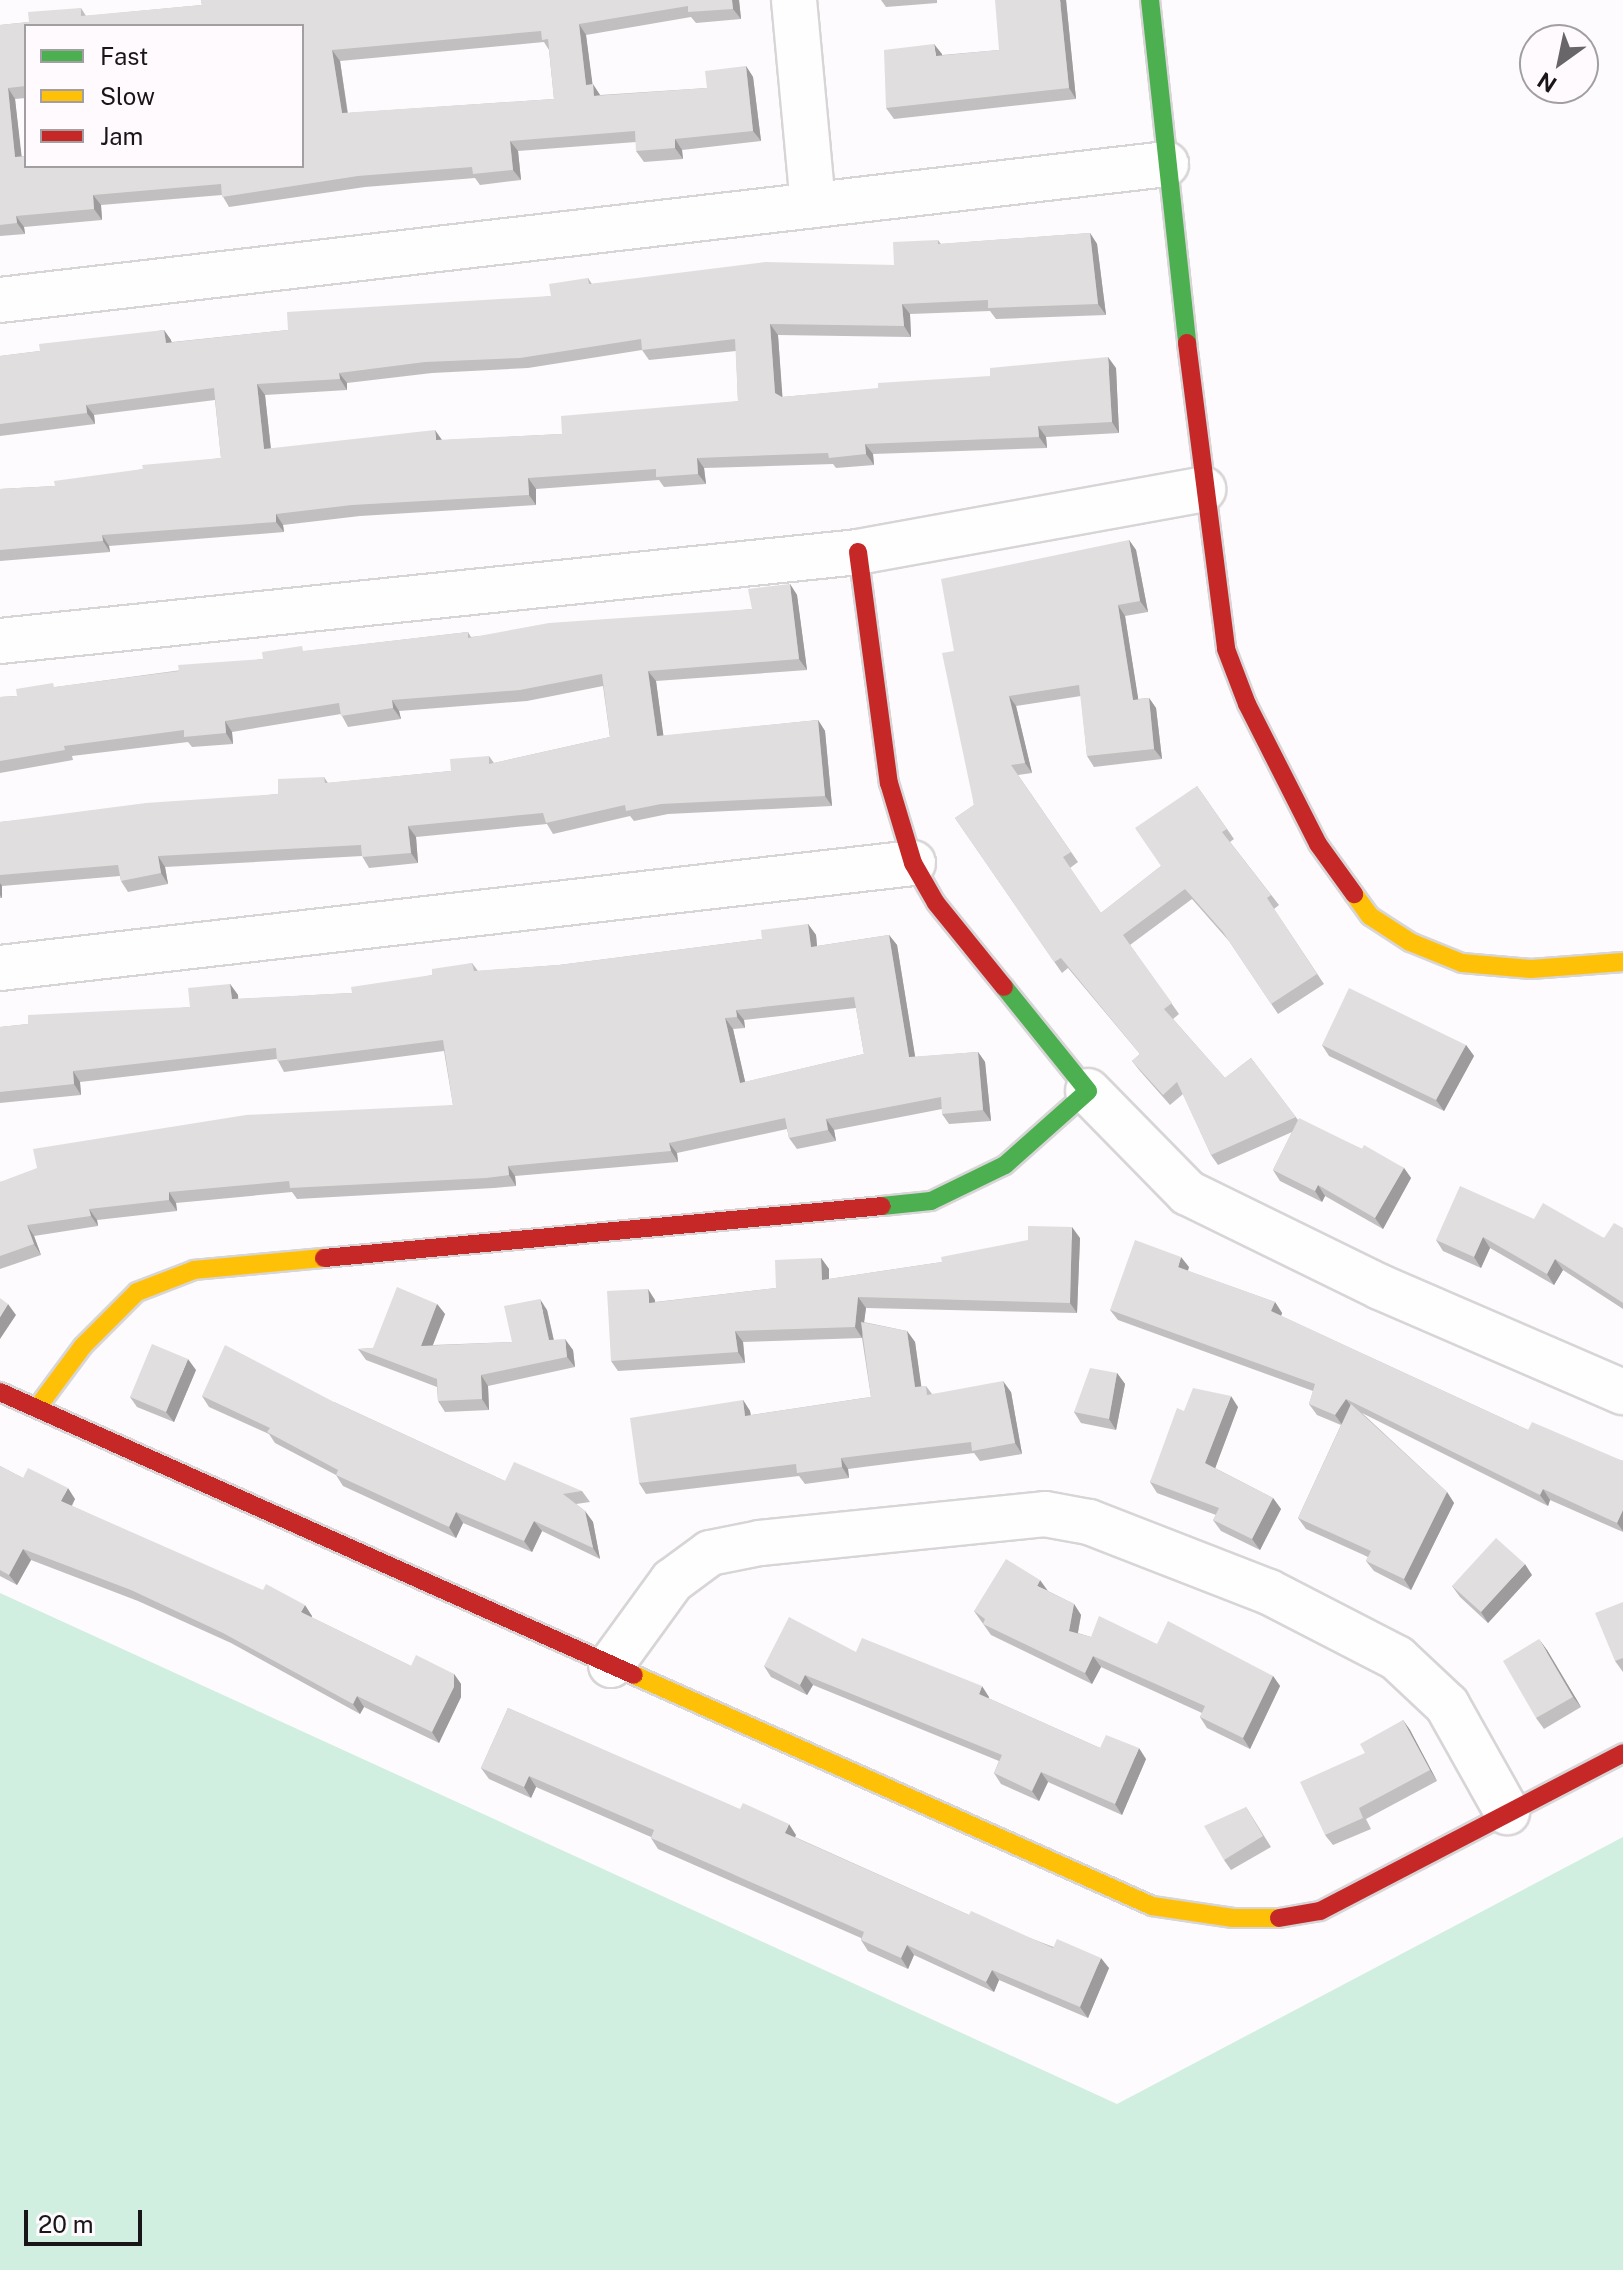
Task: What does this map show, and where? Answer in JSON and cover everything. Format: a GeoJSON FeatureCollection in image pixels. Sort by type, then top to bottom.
{"type":"FeatureCollection","features":[{"type":"Feature","properties":{"kind":"street"},"geometry":{"type":"LineString","coordinates":[[794,0],[813,205]]}},
{"type":"Feature","properties":{"kind":"street"},"geometry":{"type":"LineString","coordinates":[[1150,0],[1203,489],[1226,649],[1247,704],[1318,844],[1370,916],[1410,942],[1462,963],[1531,969],[1623,962]]}},
{"type":"Feature","properties":{"kind":"street"},"geometry":{"type":"LineString","coordinates":[[0,300],[1166,164]]}},
{"type":"Feature","properties":{"kind":"street"},"geometry":{"type":"LineString","coordinates":[[0,641],[858,552],[1203,489]]}},
{"type":"Feature","properties":{"kind":"street"},"geometry":{"type":"LineString","coordinates":[[858,552],[889,783],[913,863],[936,903],[1088,1091],[1188,1193],[1380,1287],[1623,1392]]}},
{"type":"Feature","properties":{"kind":"street"},"geometry":{"type":"LineString","coordinates":[[0,968],[913,863]]}},
{"type":"Feature","properties":{"kind":"street"},"geometry":{"type":"LineString","coordinates":[[37,1408],[83,1346],[137,1292],[194,1270],[931,1201],[1005,1165],[1088,1091]]}},
{"type":"Feature","properties":{"kind":"street"},"geometry":{"type":"LineString","coordinates":[[0,1392],[1152,1906],[1233,1918],[1286,1918],[1320,1911],[1623,1753]]}},
{"type":"Feature","properties":{"kind":"street"},"geometry":{"type":"LineString","coordinates":[[611,1665],[672,1581],[710,1553],[760,1543],[1045,1514],[1124,1534],[1269,1592],[1397,1658],[1447,1705],[1507,1812]]}},
{"type":"Feature","properties":{"kind":"green space"},"geometry":{"type":"Polygon","coordinates":[[[0,1593],[1117,2104],[1623,1837],[1623,2270],[0,2270],[0,1593]]]}},
{"type":"Feature","properties":{"kind":"building"},"geometry":{"type":"Polygon","coordinates":[[[201,0],[732,0],[733,9],[688,12],[688,6],[579,24],[586,85],[593,84],[594,96],[707,88],[705,71],[746,66],[753,131],[675,139],[675,148],[636,151],[635,131],[510,141],[513,170],[473,174],[472,167],[358,176],[222,197],[221,184],[93,195],[94,209],[16,216],[17,223],[0,225],[0,25],[29,22],[28,12],[81,8],[81,16],[202,5],[201,0]],[[541,31],[332,50],[342,113],[554,99],[548,39],[542,40],[541,31]]]}},
{"type":"Feature","properties":{"kind":"building"},"geometry":{"type":"Polygon","coordinates":[[[995,0],[1060,0],[1069,88],[886,108],[884,50],[934,44],[936,56],[999,50],[995,0]]]}},
{"type":"Feature","properties":{"kind":"building"},"geometry":{"type":"Polygon","coordinates":[[[1090,233],[1098,304],[988,308],[988,300],[902,304],[904,326],[770,324],[775,393],[782,397],[878,388],[878,383],[990,376],[990,368],[1108,357],[1112,422],[1038,426],[1039,437],[865,444],[866,454],[829,458],[828,453],[697,458],[698,474],[656,477],[656,469],[528,478],[529,495],[352,505],[276,514],[276,522],[102,535],[103,541],[0,550],[0,489],[55,486],[54,481],[143,469],[142,465],[221,458],[214,388],[86,405],[87,413],[0,424],[0,356],[40,351],[39,344],[164,330],[166,343],[288,330],[287,312],[551,296],[549,284],[588,278],[589,284],[765,262],[894,265],[893,242],[938,240],[938,244],[1090,233]],[[641,339],[520,358],[425,362],[339,373],[340,379],[257,384],[264,449],[435,430],[436,440],[562,434],[561,416],[738,401],[735,339],[642,350],[641,339]]]}},
{"type":"Feature","properties":{"kind":"building"},"geometry":{"type":"Polygon","coordinates":[[[1129,540],[1140,601],[1118,605],[1133,700],[1149,698],[1154,749],[1087,756],[1079,685],[1009,696],[1025,763],[1011,765],[1071,852],[1063,857],[1101,913],[1161,866],[1135,828],[1197,786],[1227,829],[1222,832],[1271,895],[1267,898],[1317,974],[1271,1004],[1223,932],[1185,889],[1123,935],[1172,1003],[1164,1009],[1225,1078],[1251,1058],[1296,1117],[1211,1155],[1177,1082],[1163,1095],[1132,1061],[1140,1054],[1061,958],[1054,962],[955,818],[974,805],[942,653],[954,651],[941,579],[1129,540]]]}},
{"type":"Feature","properties":{"kind":"building"},"geometry":{"type":"Polygon","coordinates":[[[790,584],[799,659],[648,671],[657,736],[818,720],[825,796],[661,804],[626,811],[625,805],[546,823],[543,813],[408,826],[411,853],[362,857],[361,845],[158,856],[161,873],[121,881],[118,865],[0,875],[0,822],[146,803],[278,794],[278,779],[324,777],[325,783],[451,771],[450,759],[489,756],[489,764],[610,737],[602,674],[520,690],[392,700],[393,708],[341,716],[339,703],[225,721],[226,733],[184,737],[184,730],[64,746],[65,750],[0,761],[0,697],[17,696],[16,689],[179,671],[178,665],[263,659],[262,652],[302,646],[303,651],[468,632],[468,638],[549,623],[752,609],[748,589],[790,584]]]}},
{"type":"Feature","properties":{"kind":"building"},"geometry":{"type":"Polygon","coordinates":[[[808,924],[811,947],[889,935],[909,1057],[978,1052],[983,1110],[942,1114],[941,1097],[826,1119],[828,1130],[789,1138],[785,1118],[669,1143],[671,1151],[508,1166],[509,1175],[486,1178],[290,1188],[289,1181],[169,1192],[169,1200],[89,1209],[91,1216],[27,1225],[34,1244],[0,1256],[0,1182],[37,1168],[33,1149],[246,1115],[453,1105],[443,1040],[277,1061],[276,1048],[73,1071],[74,1084],[0,1092],[0,1027],[28,1024],[28,1015],[190,1007],[188,988],[230,984],[232,999],[352,993],[351,987],[432,975],[432,969],[472,963],[474,971],[559,965],[762,939],[761,930],[808,924]],[[854,997],[736,1010],[737,1017],[725,1018],[740,1083],[864,1054],[854,997]]]}},
{"type":"Feature","properties":{"kind":"building"},"geometry":{"type":"Polygon","coordinates":[[[1349,988],[1466,1045],[1436,1100],[1322,1045],[1349,988]]]}},
{"type":"Feature","properties":{"kind":"building"},"geometry":{"type":"Polygon","coordinates":[[[1299,1118],[1362,1149],[1364,1145],[1404,1168],[1375,1218],[1318,1185],[1315,1191],[1273,1170],[1299,1118]]]}},
{"type":"Feature","properties":{"kind":"building"},"geometry":{"type":"Polygon","coordinates":[[[1460,1186],[1534,1219],[1543,1203],[1604,1238],[1614,1223],[1623,1228],[1623,1303],[1555,1259],[1547,1274],[1483,1237],[1474,1257],[1436,1240],[1460,1186]]]}},
{"type":"Feature","properties":{"kind":"building"},"geometry":{"type":"Polygon","coordinates":[[[1028,1226],[1072,1227],[1070,1303],[858,1297],[855,1327],[735,1331],[738,1352],[611,1361],[607,1291],[648,1289],[649,1303],[776,1288],[775,1260],[821,1258],[822,1280],[942,1262],[941,1257],[1028,1240],[1028,1226]]]}},
{"type":"Feature","properties":{"kind":"building"},"geometry":{"type":"Polygon","coordinates":[[[1135,1240],[1181,1257],[1178,1267],[1275,1302],[1271,1311],[1528,1430],[1532,1422],[1623,1461],[1623,1510],[1617,1523],[1543,1489],[1540,1495],[1346,1399],[1335,1415],[1309,1404],[1315,1384],[1110,1310],[1135,1240]]]}},
{"type":"Feature","properties":{"kind":"building"},"geometry":{"type":"Polygon","coordinates":[[[397,1287],[437,1304],[421,1346],[512,1342],[504,1306],[540,1299],[549,1340],[565,1339],[567,1357],[481,1375],[482,1399],[438,1401],[437,1379],[358,1349],[373,1348],[397,1287]]]}},
{"type":"Feature","properties":{"kind":"building"},"geometry":{"type":"Polygon","coordinates":[[[0,1298],[8,1304],[0,1317],[0,1298]]]}},
{"type":"Feature","properties":{"kind":"building"},"geometry":{"type":"Polygon","coordinates":[[[861,1322],[907,1331],[915,1387],[926,1386],[927,1395],[1003,1381],[1015,1443],[972,1451],[971,1442],[841,1458],[842,1467],[797,1473],[796,1464],[639,1483],[630,1418],[743,1400],[745,1416],[871,1397],[861,1322]]]}},
{"type":"Feature","properties":{"kind":"building"},"geometry":{"type":"Polygon","coordinates":[[[152,1344],[188,1359],[166,1412],[130,1397],[152,1344]]]}},
{"type":"Feature","properties":{"kind":"building"},"geometry":{"type":"Polygon","coordinates":[[[225,1345],[334,1402],[505,1481],[514,1462],[582,1491],[563,1494],[585,1511],[593,1548],[534,1521],[524,1541],[456,1512],[449,1527],[336,1475],[338,1470],[267,1432],[270,1428],[202,1396],[225,1345]]]}},
{"type":"Feature","properties":{"kind":"building"},"geometry":{"type":"Polygon","coordinates":[[[1090,1368],[1117,1373],[1109,1419],[1074,1412],[1090,1368]]]}},
{"type":"Feature","properties":{"kind":"building"},"geometry":{"type":"Polygon","coordinates":[[[1193,1388],[1231,1396],[1205,1463],[1273,1498],[1252,1539],[1213,1520],[1219,1508],[1150,1482],[1177,1408],[1184,1411],[1193,1388]]]}},
{"type":"Feature","properties":{"kind":"building"},"geometry":{"type":"Polygon","coordinates":[[[1351,1404],[1447,1492],[1404,1579],[1366,1561],[1371,1551],[1298,1518],[1351,1404]]]}},
{"type":"Feature","properties":{"kind":"building"},"geometry":{"type":"Polygon","coordinates":[[[0,1466],[23,1478],[28,1468],[68,1488],[61,1501],[263,1590],[266,1584],[305,1605],[301,1612],[411,1666],[416,1655],[454,1674],[454,1687],[432,1732],[357,1696],[353,1704],[223,1633],[131,1590],[23,1549],[9,1575],[0,1570],[0,1466]]]}},
{"type":"Feature","properties":{"kind":"building"},"geometry":{"type":"Polygon","coordinates":[[[1496,1538],[1525,1564],[1481,1612],[1452,1586],[1496,1538]]]}},
{"type":"Feature","properties":{"kind":"building"},"geometry":{"type":"Polygon","coordinates":[[[1006,1559],[1040,1580],[1037,1586],[1074,1604],[1069,1631],[1091,1637],[1099,1616],[1157,1644],[1168,1621],[1273,1676],[1243,1738],[1200,1717],[1205,1706],[1093,1656],[1085,1673],[983,1624],[985,1619],[974,1611],[1006,1559]]]}},
{"type":"Feature","properties":{"kind":"building"},"geometry":{"type":"Polygon","coordinates":[[[1623,1602],[1623,1658],[1615,1661],[1595,1613],[1623,1602]]]}},
{"type":"Feature","properties":{"kind":"building"},"geometry":{"type":"Polygon","coordinates":[[[789,1617],[856,1652],[862,1638],[982,1686],[979,1694],[1100,1748],[1106,1735],[1139,1748],[1115,1804],[1041,1772],[1032,1791],[994,1773],[1002,1755],[805,1675],[800,1685],[764,1666],[789,1617]]]}},
{"type":"Feature","properties":{"kind":"building"},"geometry":{"type":"Polygon","coordinates":[[[1539,1639],[1573,1697],[1536,1718],[1503,1661],[1539,1639]]]}},
{"type":"Feature","properties":{"kind":"building"},"geometry":{"type":"Polygon","coordinates":[[[508,1708],[740,1809],[743,1803],[789,1824],[785,1833],[969,1915],[971,1911],[1053,1948],[1057,1939],[1101,1958],[1080,2007],[992,1970],[986,1982],[907,1945],[901,1958],[861,1940],[864,1932],[651,1838],[654,1830],[529,1776],[524,1787],[481,1768],[508,1708]]]}},
{"type":"Feature","properties":{"kind":"building"},"geometry":{"type":"Polygon","coordinates":[[[1403,1720],[1430,1770],[1359,1808],[1363,1818],[1325,1835],[1300,1782],[1365,1753],[1360,1744],[1403,1720]]]}},
{"type":"Feature","properties":{"kind":"building"},"geometry":{"type":"Polygon","coordinates":[[[1246,1807],[1263,1836],[1224,1860],[1204,1826],[1246,1807]]]}},
{"type":"Feature","properties":{"kind":"traffic: fast"},"geometry":{"type":"LineString","coordinates":[[1150,0],[1187,343]]}},
{"type":"Feature","properties":{"kind":"traffic: fast"},"geometry":{"type":"LineString","coordinates":[[882,1206],[931,1201],[1005,1165],[1088,1091],[1004,987]]}},
{"type":"Feature","properties":{"kind":"traffic: slow"},"geometry":{"type":"LineString","coordinates":[[1354,894],[1370,916],[1410,942],[1462,963],[1531,969],[1623,962]]}},
{"type":"Feature","properties":{"kind":"traffic: slow"},"geometry":{"type":"LineString","coordinates":[[37,1408],[83,1346],[137,1292],[194,1270],[324,1258]]}},
{"type":"Feature","properties":{"kind":"traffic: slow"},"geometry":{"type":"LineString","coordinates":[[634,1675],[1152,1906],[1233,1918],[1279,1918]]}},
{"type":"Feature","properties":{"kind":"traffic: jam"},"geometry":{"type":"LineString","coordinates":[[1187,343],[1226,649],[1247,704],[1318,844],[1354,894]]}},
{"type":"Feature","properties":{"kind":"traffic: jam"},"geometry":{"type":"LineString","coordinates":[[858,552],[889,783],[913,863],[936,903],[1004,987]]}},
{"type":"Feature","properties":{"kind":"traffic: jam"},"geometry":{"type":"LineString","coordinates":[[324,1258],[882,1206]]}},
{"type":"Feature","properties":{"kind":"traffic: jam"},"geometry":{"type":"LineString","coordinates":[[0,1392],[634,1675]]}},
{"type":"Feature","properties":{"kind":"traffic: jam"},"geometry":{"type":"LineString","coordinates":[[1279,1918],[1320,1911],[1623,1753]]}}]}
